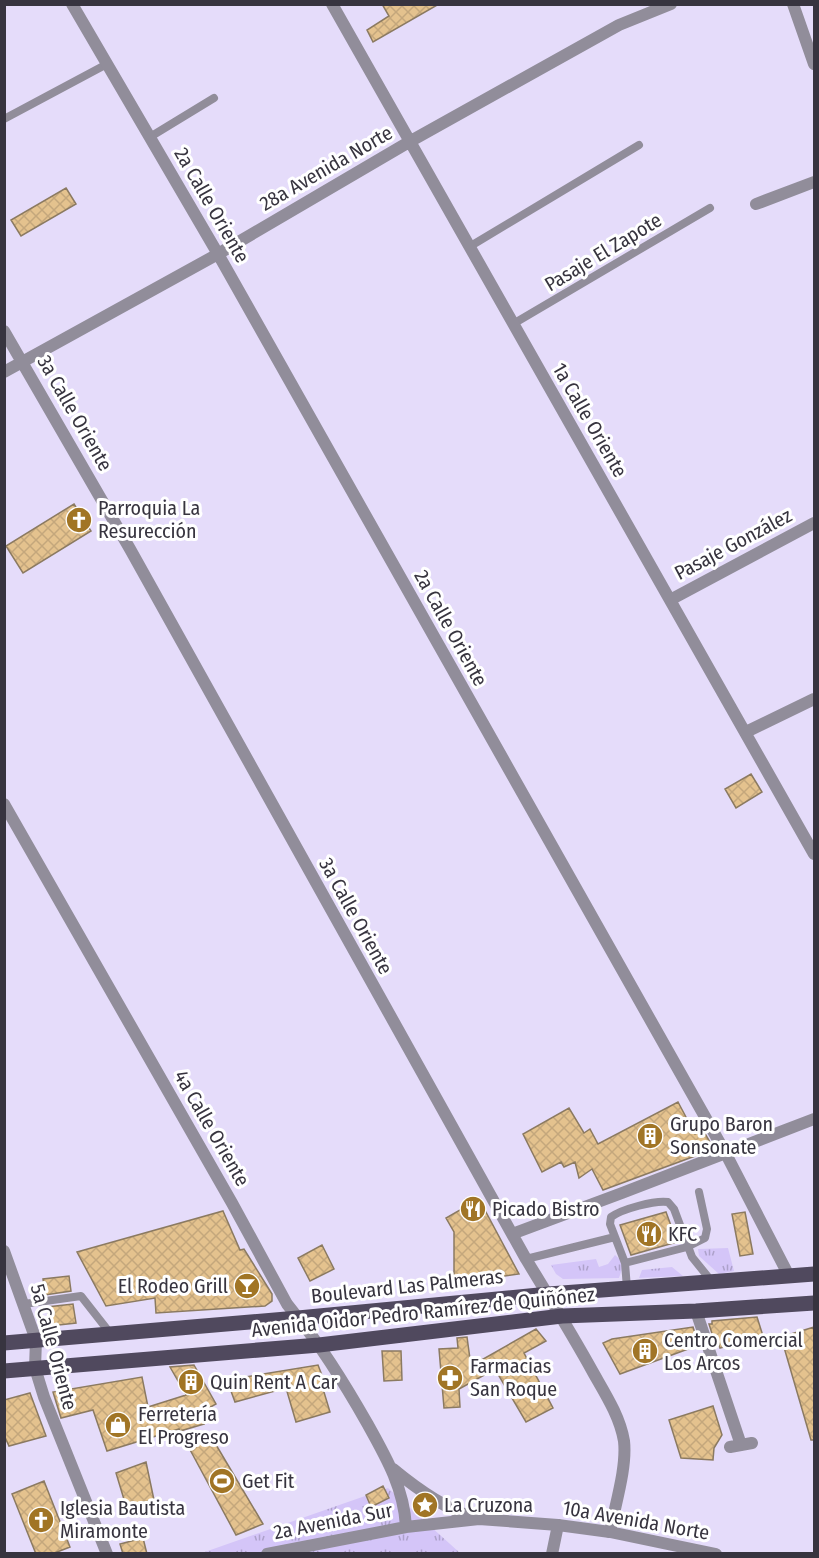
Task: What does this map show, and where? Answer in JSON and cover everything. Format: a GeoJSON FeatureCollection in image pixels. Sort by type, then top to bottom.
{"type":"FeatureCollection","features":[{"type":"Feature","properties":{"kind":"main road","name":"Boulevard Las Palmeras"},"geometry":{"type":"LineString","coordinates":[[4,1343],[549,1294],[814,1274]]}},
{"type":"Feature","properties":{"kind":"main road","name":"Avenida Oidor Pedro Ramírez de Quiñónez"},"geometry":{"type":"LineString","coordinates":[[35,1368],[319,1345],[562,1316],[696,1311],[814,1303]]}},
{"type":"Feature","properties":{"kind":"main road"},"geometry":{"type":"LineString","coordinates":[[4,1371],[35,1368]]}},
{"type":"Feature","properties":{"kind":"street","name":"2a Calle Oriente"},"geometry":{"type":"LineString","coordinates":[[72,4],[218,254],[726,1154],[789,1276]]}},
{"type":"Feature","properties":{"kind":"street","name":"1a Calle Oriente"},"geometry":{"type":"LineString","coordinates":[[332,4],[814,854]]}},
{"type":"Feature","properties":{"kind":"street","name":"28a Avenida Norte"},"geometry":{"type":"LineString","coordinates":[[4,372],[218,254],[409,142],[619,26],[641,10],[671,4]]}},
{"type":"Feature","properties":{"kind":"street"},"geometry":{"type":"LineString","coordinates":[[793,4],[814,64]]}},
{"type":"Feature","properties":{"kind":"street"},"geometry":{"type":"LineString","coordinates":[[756,204],[814,182]]}},
{"type":"Feature","properties":{"kind":"street","name":"3a Calle Oriente"},"geometry":{"type":"LineString","coordinates":[[4,331],[526,1259],[562,1316],[610,1402],[624,1441],[624,1460],[610,1532]]}},
{"type":"Feature","properties":{"kind":"street","name":"Pasaje González"},"geometry":{"type":"LineString","coordinates":[[670,600],[814,523]]}},
{"type":"Feature","properties":{"kind":"street"},"geometry":{"type":"LineString","coordinates":[[746,732],[814,699]]}},
{"type":"Feature","properties":{"kind":"street","name":"4a Calle Oriente"},"geometry":{"type":"LineString","coordinates":[[4,804],[226,1192],[287,1304],[343,1380],[392,1468],[405,1509],[406,1527]]}},
{"type":"Feature","properties":{"kind":"street"},"geometry":{"type":"LineString","coordinates":[[512,1234],[814,1119]]}},
{"type":"Feature","properties":{"kind":"street","name":"5a Calle Oriente"},"geometry":{"type":"LineString","coordinates":[[4,1251],[36,1340],[35,1368],[44,1397],[107,1554]]}},
{"type":"Feature","properties":{"kind":"street"},"geometry":{"type":"LineString","coordinates":[[696,1311],[741,1445]]}},
{"type":"Feature","properties":{"kind":"street","name":"4a Calle Oriente"},"geometry":{"type":"LineString","coordinates":[[392,1468],[424,1492],[462,1514],[479,1519]]}},
{"type":"Feature","properties":{"kind":"street","name":"10a Avenida Norte"},"geometry":{"type":"LineString","coordinates":[[406,1527],[479,1519],[558,1525],[610,1532],[716,1554]]}},
{"type":"Feature","properties":{"kind":"street"},"geometry":{"type":"LineString","coordinates":[[552,1554],[558,1525]]}},
{"type":"Feature","properties":{"kind":"street","name":"2a Avenida Sur"},"geometry":{"type":"LineString","coordinates":[[267,1554],[406,1527]]}},
{"type":"Feature","properties":{"kind":"lane"},"geometry":{"type":"LineString","coordinates":[[4,119],[107,64]]}},
{"type":"Feature","properties":{"kind":"lane"},"geometry":{"type":"LineString","coordinates":[[150,137],[214,98]]}},
{"type":"Feature","properties":{"kind":"lane"},"geometry":{"type":"LineString","coordinates":[[469,247],[639,146]]}},
{"type":"Feature","properties":{"kind":"lane","name":"Pasaje El Zapote"},"geometry":{"type":"LineString","coordinates":[[513,324],[710,208]]}},
{"type":"Feature","properties":{"kind":"lane"},"geometry":{"type":"LineString","coordinates":[[625,1263],[687,1247],[705,1238],[707,1229],[699,1192]]}},
{"type":"Feature","properties":{"kind":"lane"},"geometry":{"type":"LineString","coordinates":[[627,1288],[625,1263],[610,1224],[611,1217],[617,1213],[661,1201],[668,1202],[674,1209],[687,1247],[713,1283]]}},
{"type":"Feature","properties":{"kind":"lane"},"geometry":{"type":"LineString","coordinates":[[526,1259],[615,1237]]}},
{"type":"Feature","properties":{"kind":"lane"},"geometry":{"type":"LineString","coordinates":[[24,1304],[81,1296],[110,1333]]}},
{"type":"Feature","properties":{"kind":"green space"},"geometry":{"type":"Polygon","coordinates":[[[728,1248],[734,1271],[719,1274],[699,1256],[698,1249],[728,1248]]]}},
{"type":"Feature","properties":{"kind":"green space"},"geometry":{"type":"Polygon","coordinates":[[[615,1255],[624,1263],[619,1278],[563,1279],[556,1274],[551,1265],[596,1259],[599,1267],[608,1264],[615,1255]]]}},
{"type":"Feature","properties":{"kind":"green space"},"geometry":{"type":"Polygon","coordinates":[[[672,1267],[683,1276],[639,1278],[642,1270],[672,1267]]]}},
{"type":"Feature","properties":{"kind":"green space"},"geometry":{"type":"Polygon","coordinates":[[[388,1488],[460,1553],[199,1554],[388,1488]]]}},
{"type":"Feature","properties":{"kind":"building"},"geometry":{"type":"Polygon","coordinates":[[[382,4],[439,4],[373,42],[367,30],[389,16],[382,4]]]}},
{"type":"Feature","properties":{"kind":"building"},"geometry":{"type":"Polygon","coordinates":[[[66,188],[76,204],[21,236],[11,220],[66,188]]]}},
{"type":"Feature","properties":{"kind":"building"},"geometry":{"type":"Polygon","coordinates":[[[74,504],[91,531],[23,573],[6,546],[74,504]]]}},
{"type":"Feature","properties":{"kind":"building"},"geometry":{"type":"Polygon","coordinates":[[[751,774],[762,792],[736,808],[725,789],[751,774]]]}},
{"type":"Feature","properties":{"kind":"building"},"geometry":{"type":"Polygon","coordinates":[[[678,1102],[695,1134],[703,1130],[714,1149],[603,1190],[592,1169],[579,1178],[575,1162],[564,1167],[561,1162],[542,1172],[523,1134],[569,1108],[584,1133],[590,1129],[598,1144],[678,1102]]]}},
{"type":"Feature","properties":{"kind":"building"},"geometry":{"type":"Polygon","coordinates":[[[479,1199],[519,1274],[454,1283],[454,1232],[446,1218],[479,1199]]]}},
{"type":"Feature","properties":{"kind":"building"},"geometry":{"type":"Polygon","coordinates":[[[223,1211],[240,1250],[244,1249],[272,1294],[272,1301],[265,1306],[156,1313],[155,1298],[106,1306],[77,1252],[223,1211]]]}},
{"type":"Feature","properties":{"kind":"building","name":"KFC"},"geometry":{"type":"Polygon","coordinates":[[[666,1212],[677,1242],[631,1255],[620,1225],[666,1212]]]}},
{"type":"Feature","properties":{"kind":"building"},"geometry":{"type":"Polygon","coordinates":[[[745,1212],[753,1254],[740,1256],[732,1214],[745,1212]]]}},
{"type":"Feature","properties":{"kind":"building"},"geometry":{"type":"Polygon","coordinates":[[[322,1245],[334,1269],[310,1281],[298,1258],[322,1245]]]}},
{"type":"Feature","properties":{"kind":"building"},"geometry":{"type":"Polygon","coordinates":[[[69,1276],[71,1291],[45,1295],[43,1279],[69,1276]]]}},
{"type":"Feature","properties":{"kind":"building"},"geometry":{"type":"Polygon","coordinates":[[[73,1304],[76,1323],[50,1326],[47,1307],[73,1304]]]}},
{"type":"Feature","properties":{"kind":"building"},"geometry":{"type":"Polygon","coordinates":[[[757,1317],[763,1336],[720,1348],[717,1339],[714,1340],[709,1324],[712,1324],[712,1321],[757,1317]]]}},
{"type":"Feature","properties":{"kind":"building","name":"Centro Comercial Los Arcos"},"geometry":{"type":"Polygon","coordinates":[[[693,1327],[699,1345],[620,1374],[603,1343],[612,1339],[693,1327]]]}},
{"type":"Feature","properties":{"kind":"building"},"geometry":{"type":"Polygon","coordinates":[[[814,1327],[814,1440],[811,1440],[781,1337],[814,1327]]]}},
{"type":"Feature","properties":{"kind":"building"},"geometry":{"type":"Polygon","coordinates":[[[536,1329],[546,1341],[524,1353],[553,1408],[526,1422],[495,1369],[459,1389],[460,1407],[444,1408],[439,1349],[458,1348],[457,1338],[467,1337],[471,1366],[536,1329]]]}},
{"type":"Feature","properties":{"kind":"building"},"geometry":{"type":"Polygon","coordinates":[[[382,1351],[401,1351],[402,1380],[384,1381],[382,1351]]]}},
{"type":"Feature","properties":{"kind":"building"},"geometry":{"type":"Polygon","coordinates":[[[194,1365],[216,1404],[198,1414],[204,1424],[180,1431],[179,1429],[107,1451],[93,1410],[61,1418],[53,1392],[142,1377],[148,1407],[186,1395],[170,1367],[194,1365]]]}},
{"type":"Feature","properties":{"kind":"building"},"geometry":{"type":"Polygon","coordinates":[[[318,1365],[330,1412],[296,1422],[286,1388],[235,1402],[227,1380],[318,1365]]]}},
{"type":"Feature","properties":{"kind":"building"},"geometry":{"type":"Polygon","coordinates":[[[30,1393],[46,1436],[9,1446],[4,1435],[4,1400],[30,1393]]]}},
{"type":"Feature","properties":{"kind":"building"},"geometry":{"type":"Polygon","coordinates":[[[713,1406],[722,1435],[714,1448],[713,1460],[681,1458],[669,1420],[713,1406]]]}},
{"type":"Feature","properties":{"kind":"building","name":"Get Fit"},"geometry":{"type":"Polygon","coordinates":[[[212,1438],[263,1524],[236,1535],[188,1446],[212,1438]]]}},
{"type":"Feature","properties":{"kind":"building"},"geometry":{"type":"Polygon","coordinates":[[[146,1462],[154,1500],[126,1506],[116,1473],[146,1462]]]}},
{"type":"Feature","properties":{"kind":"building","name":"Iglesia Bautista Miramonte"},"geometry":{"type":"Polygon","coordinates":[[[44,1481],[70,1547],[52,1554],[36,1554],[12,1494],[44,1481]]]}},
{"type":"Feature","properties":{"kind":"building"},"geometry":{"type":"Polygon","coordinates":[[[383,1486],[389,1498],[371,1507],[366,1495],[383,1486]]]}},
{"type":"Feature","properties":{"kind":"building"},"geometry":{"type":"Polygon","coordinates":[[[143,1538],[147,1554],[123,1554],[120,1544],[143,1538]]]}},
{"type":"Feature","properties":{"kind":"place","name":"Parroquia La Resurección"},"geometry":{"type":"Point","coordinates":[79,520]}},
{"type":"Feature","properties":{"kind":"place","name":"Grupo Baron Sonsonate"},"geometry":{"type":"Point","coordinates":[650,1136]}},
{"type":"Feature","properties":{"kind":"place","name":"Picado Bistro"},"geometry":{"type":"Point","coordinates":[473,1209]}},
{"type":"Feature","properties":{"kind":"place","name":"KFC"},"geometry":{"type":"Point","coordinates":[649,1234]}},
{"type":"Feature","properties":{"kind":"place","name":"El Rodeo Grill"},"geometry":{"type":"Point","coordinates":[247,1286]}},
{"type":"Feature","properties":{"kind":"place","name":"Centro Comercial Los Arcos"},"geometry":{"type":"Point","coordinates":[645,1351]}},
{"type":"Feature","properties":{"kind":"place","name":"Farmacias San Roque"},"geometry":{"type":"Point","coordinates":[450,1378]}},
{"type":"Feature","properties":{"kind":"place","name":"Quin Rent A Car"},"geometry":{"type":"Point","coordinates":[191,1382]}},
{"type":"Feature","properties":{"kind":"place","name":"Ferretería El Progreso"},"geometry":{"type":"Point","coordinates":[118,1425]}},
{"type":"Feature","properties":{"kind":"place","name":"Get Fit"},"geometry":{"type":"Point","coordinates":[222,1481]}},
{"type":"Feature","properties":{"kind":"place","name":"La Cruzona"},"geometry":{"type":"Point","coordinates":[425,1505]}},
{"type":"Feature","properties":{"kind":"place","name":"Iglesia Bautista Miramonte"},"geometry":{"type":"Point","coordinates":[41,1520]}}]}
